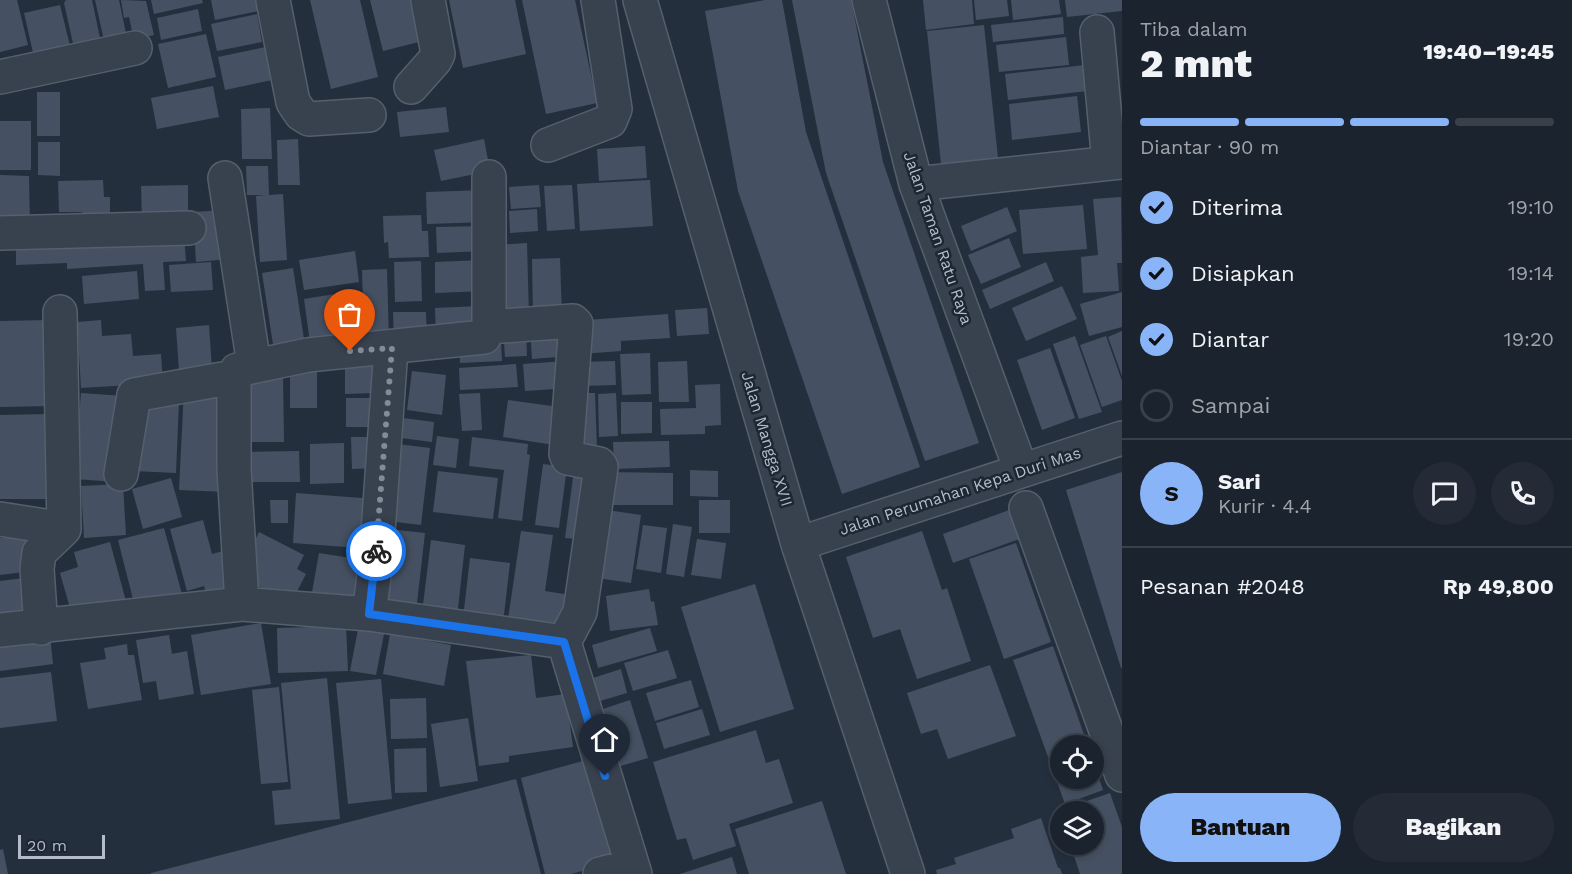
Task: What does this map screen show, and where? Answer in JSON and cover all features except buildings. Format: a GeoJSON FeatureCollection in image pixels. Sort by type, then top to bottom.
{"type":"FeatureCollection","features":[{"type":"Feature","properties":{"kind":"street"},"geometry":{"type":"LineString","coordinates":[[273,0],[293,102],[301,114],[309,119],[369,116]]}},
{"type":"Feature","properties":{"kind":"street"},"geometry":{"type":"LineString","coordinates":[[411,87],[438,54],[428,0]]}},
{"type":"Feature","properties":{"kind":"street"},"geometry":{"type":"LineString","coordinates":[[548,145],[610,121],[614,116],[615,109],[598,0]]}},
{"type":"Feature","properties":{"kind":"street","name":"Jalan Mangga XVII"},"geometry":{"type":"LineString","coordinates":[[640,0],[798,544],[908,874]]}},
{"type":"Feature","properties":{"kind":"street","name":"Jalan Taman Ratu Raya"},"geometry":{"type":"LineString","coordinates":[[869,0],[916,184],[1021,470]]}},
{"type":"Feature","properties":{"kind":"street"},"geometry":{"type":"LineString","coordinates":[[916,184],[1116,163],[1097,32]]}},
{"type":"Feature","properties":{"kind":"street"},"geometry":{"type":"LineString","coordinates":[[0,77],[135,48]]}},
{"type":"Feature","properties":{"kind":"street"},"geometry":{"type":"LineString","coordinates":[[122,474],[134,395],[308,355],[392,348],[487,335],[489,327],[489,177]]}},
{"type":"Feature","properties":{"kind":"street"},"geometry":{"type":"LineString","coordinates":[[225,178],[244,371],[234,468],[242,604]]}},
{"type":"Feature","properties":{"kind":"street"},"geometry":{"type":"LineString","coordinates":[[0,233],[189,228]]}},
{"type":"Feature","properties":{"kind":"street"},"geometry":{"type":"LineString","coordinates":[[41,628],[37,569],[39,553],[64,529],[60,312]]}},
{"type":"Feature","properties":{"kind":"street"},"geometry":{"type":"LineString","coordinates":[[489,327],[573,321],[577,327],[566,454],[568,458],[598,464],[601,469],[580,612],[564,642],[634,870],[600,874]]}},
{"type":"Feature","properties":{"kind":"street"},"geometry":{"type":"LineString","coordinates":[[369,614],[376,561],[392,348]]}},
{"type":"Feature","properties":{"kind":"street","name":"Jalan Perumahan Kepa Duri Mas"},"geometry":{"type":"LineString","coordinates":[[798,544],[1122,438]]}},
{"type":"Feature","properties":{"kind":"street"},"geometry":{"type":"LineString","coordinates":[[1026,508],[1111,712],[1122,775]]}},
{"type":"Feature","properties":{"kind":"street"},"geometry":{"type":"LineString","coordinates":[[0,519],[64,529]]}},
{"type":"Feature","properties":{"kind":"street"},"geometry":{"type":"LineString","coordinates":[[0,630],[41,628],[242,604],[369,614],[564,642]]}},
{"type":"Feature","properties":{"kind":"way so far"},"geometry":{"type":"LineString","coordinates":[[350,351],[392,348],[376,551]]}},
{"type":"Feature","properties":{"kind":"route"},"geometry":{"type":"LineString","coordinates":[[376,551],[369,614],[564,642],[605,776]]}}]}
